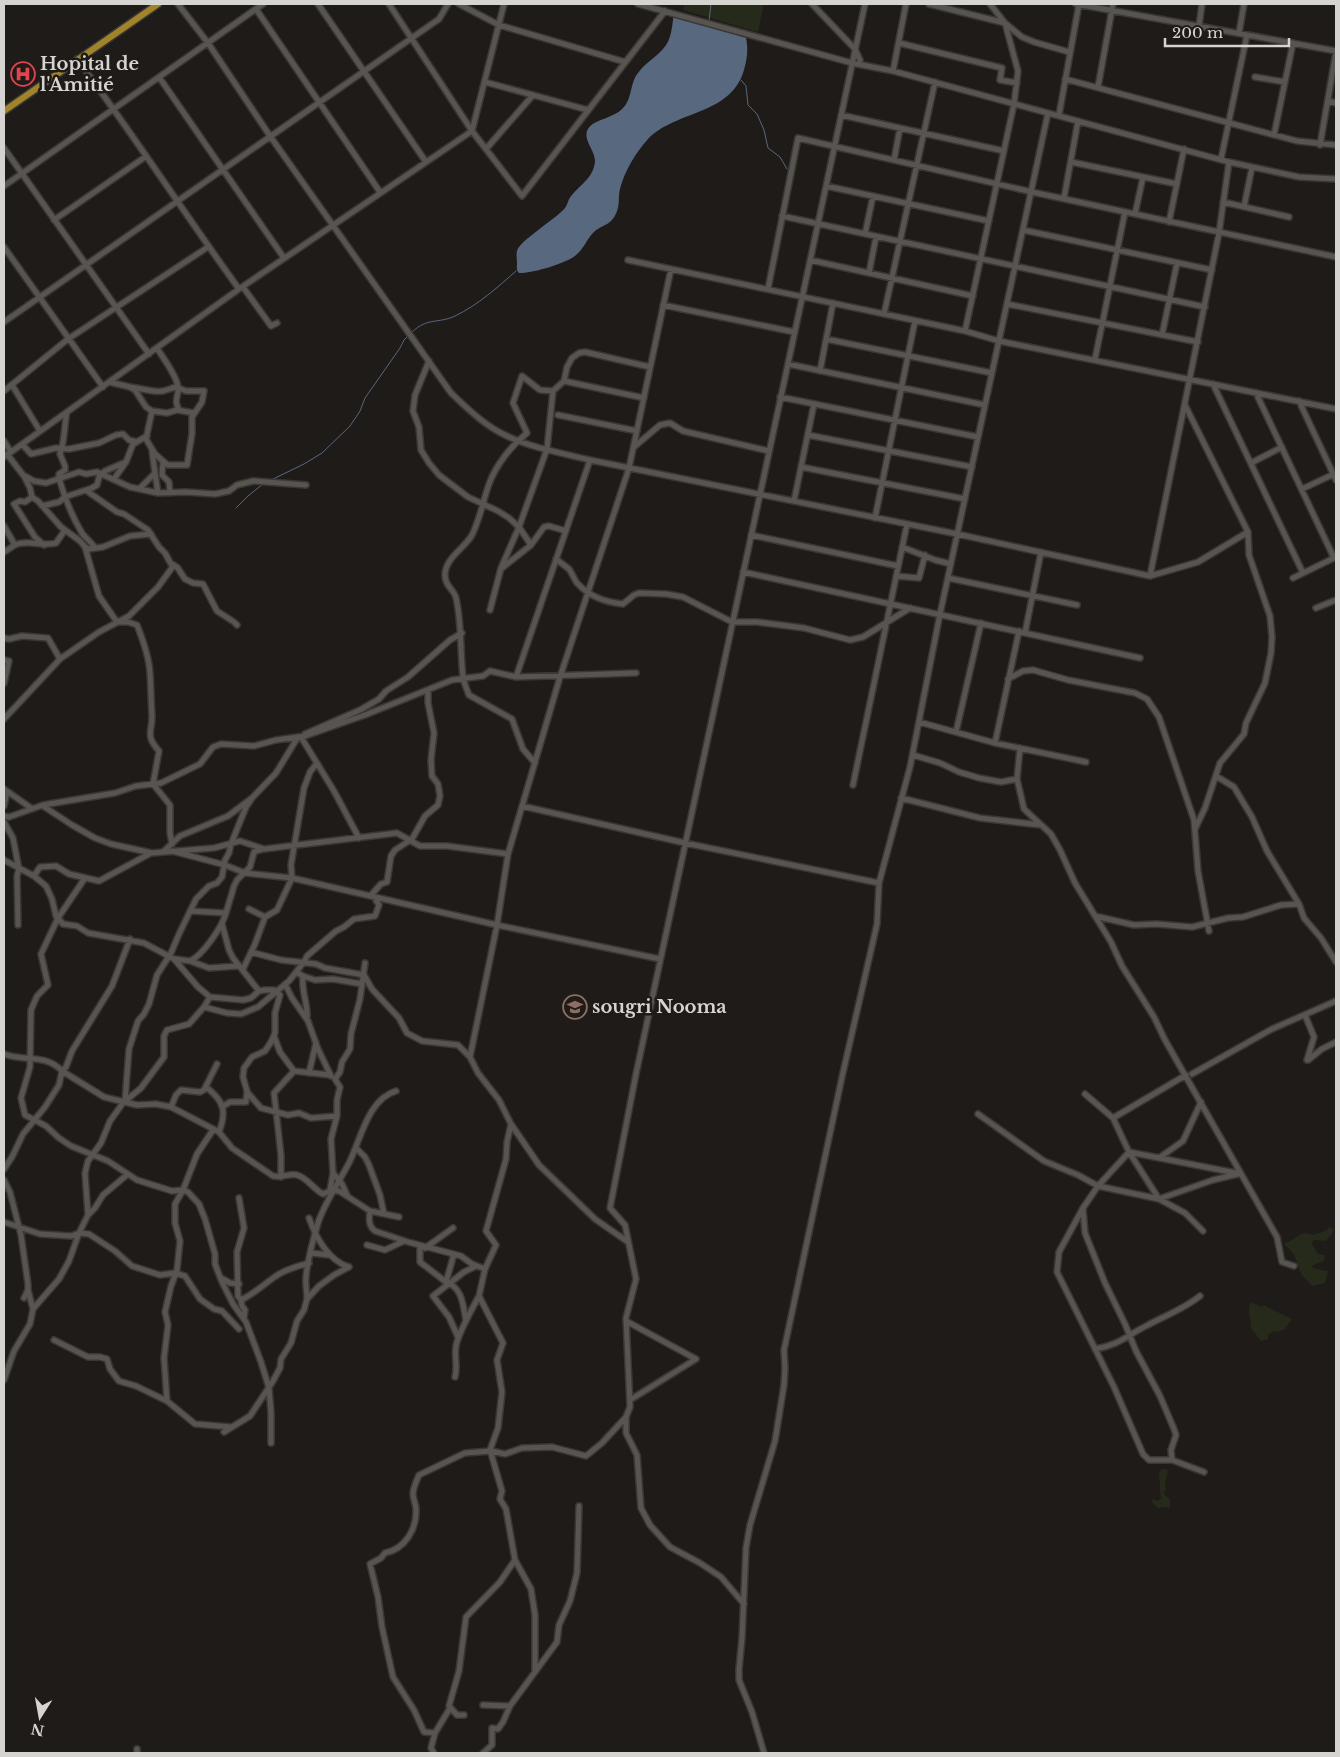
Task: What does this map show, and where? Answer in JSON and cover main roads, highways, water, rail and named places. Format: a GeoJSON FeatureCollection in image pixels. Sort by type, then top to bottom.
{"type":"FeatureCollection","features":[{"type":"Feature","properties":{"kind":"main road"},"geometry":{"type":"LineString","coordinates":[[4,111],[158,4]]}},
{"type":"Feature","properties":{"kind":"water"},"geometry":{"type":"Polygon","coordinates":[[[674,13],[745,33],[747,57],[739,82],[729,94],[717,103],[660,129],[648,139],[635,156],[624,176],[615,216],[610,222],[592,234],[576,255],[549,267],[519,273],[517,271],[517,251],[519,247],[565,208],[571,197],[592,172],[595,161],[587,137],[588,129],[594,123],[617,113],[625,106],[635,77],[666,45],[671,32],[674,13]]]}},
{"type":"Feature","properties":{"kind":"waterway"},"geometry":{"type":"LineString","coordinates":[[709,21],[711,4]]}},
{"type":"Feature","properties":{"kind":"waterway"},"geometry":{"type":"LineString","coordinates":[[741,80],[746,86],[748,105],[757,114],[764,130],[768,148],[780,157],[787,169]]}},
{"type":"Feature","properties":{"kind":"waterway"},"geometry":{"type":"LineString","coordinates":[[412,332],[423,324],[455,316],[472,307],[516,271]]}},
{"type":"Feature","properties":{"kind":"waterway"},"geometry":{"type":"LineString","coordinates":[[269,481],[322,453],[350,426],[360,411],[365,398],[409,335]]}},
{"type":"Feature","properties":{"kind":"waterway"},"geometry":{"type":"LineString","coordinates":[[236,508],[263,484]]}},
{"type":"Feature","properties":{"kind":"place","name":"Hopital de l'Amitié"},"geometry":{"type":"Point","coordinates":[23,74]}},
{"type":"Feature","properties":{"kind":"place","name":"sougri Nooma"},"geometry":{"type":"Point","coordinates":[575,1007]}}]}
